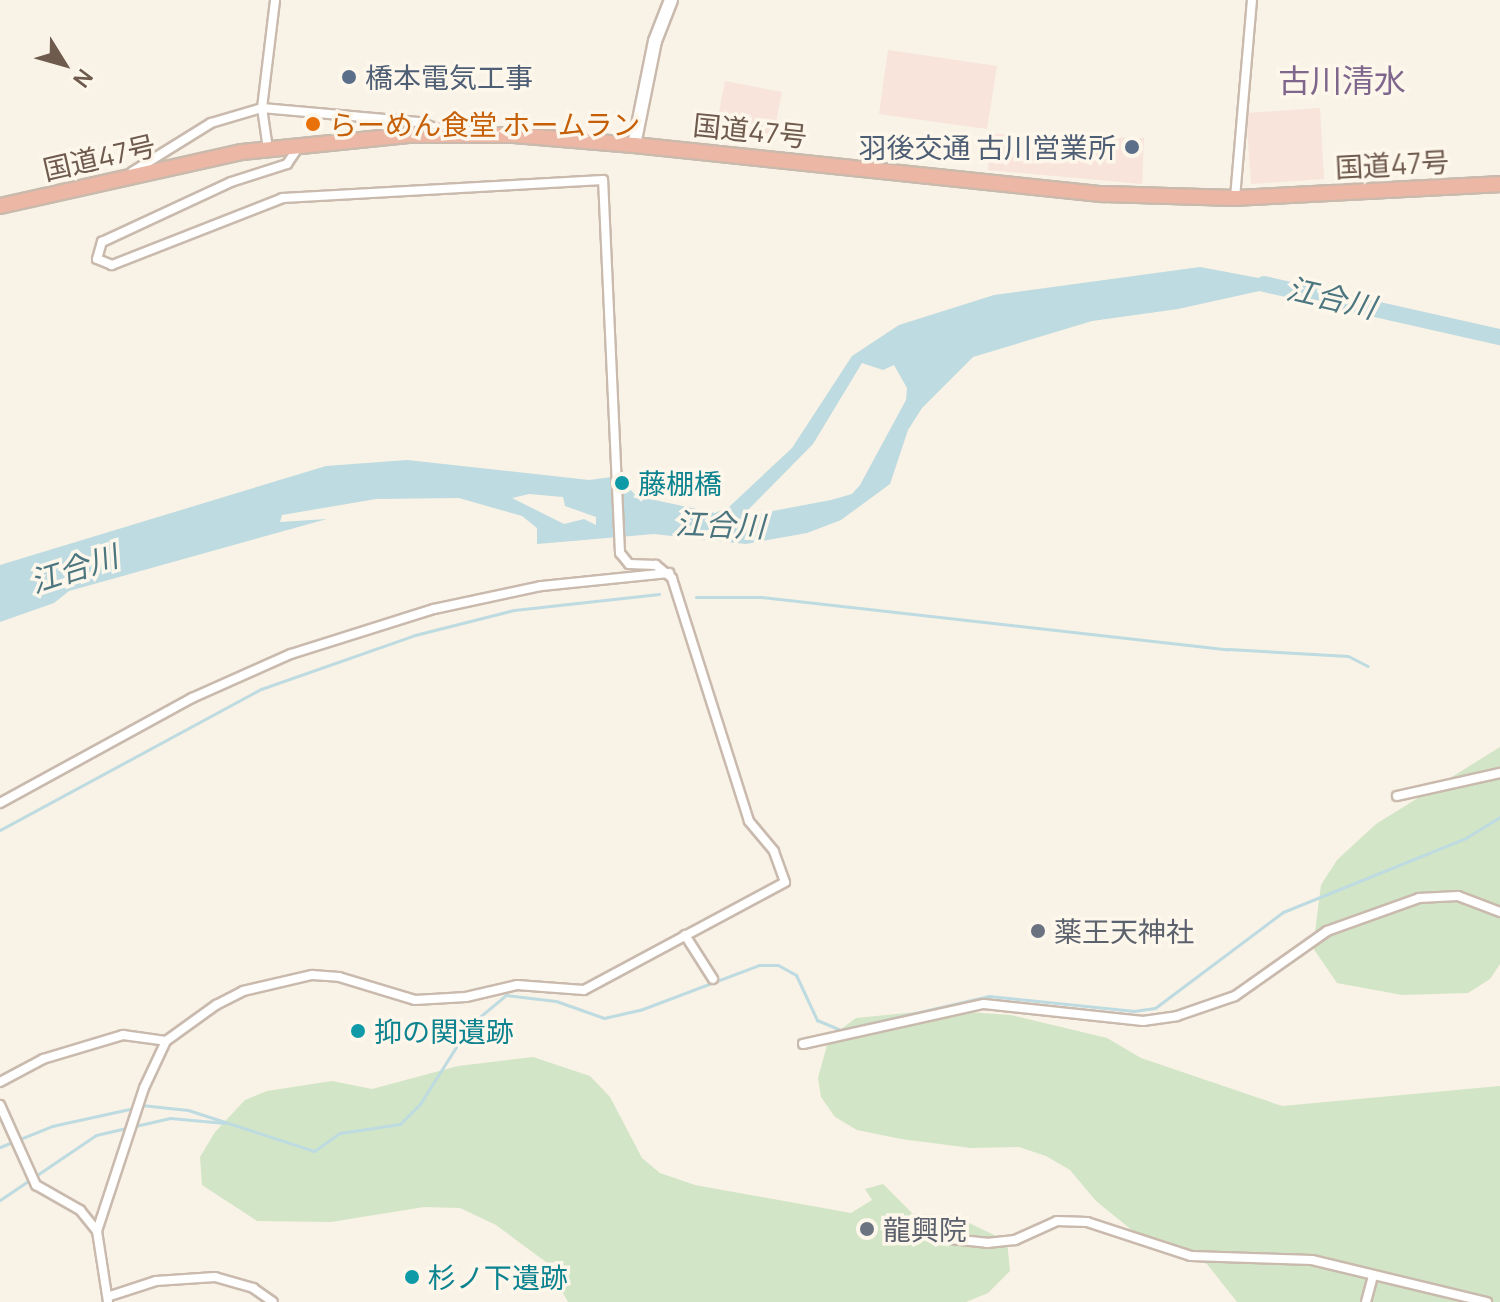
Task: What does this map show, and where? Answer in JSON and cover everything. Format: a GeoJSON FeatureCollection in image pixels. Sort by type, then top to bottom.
{"type":"FeatureCollection","features":[{"type":"Feature","properties":{"kind":"highway","name":"国道47号"},"geometry":{"type":"LineString","coordinates":[[0,206],[268,149],[301,144],[454,135],[634,145],[1014,186],[1235,198],[1500,184]]}},
{"type":"Feature","properties":{"kind":"main road"},"geometry":{"type":"LineString","coordinates":[[634,145],[655,41],[671,0]]}},
{"type":"Feature","properties":{"kind":"street"},"geometry":{"type":"LineString","coordinates":[[268,149],[262,108],[275,0]]}},
{"type":"Feature","properties":{"kind":"street"},"geometry":{"type":"LineString","coordinates":[[1235,198],[1252,0]]}},
{"type":"Feature","properties":{"kind":"street"},"geometry":{"type":"LineString","coordinates":[[125,177],[211,123],[262,108],[418,122],[454,135]]}},
{"type":"Feature","properties":{"kind":"street"},"geometry":{"type":"LineString","coordinates":[[273,1302],[253,1288],[215,1277],[156,1281],[109,1299],[97,1231],[140,1100],[166,1041],[228,997],[312,975],[339,977],[415,1000],[466,997],[517,985],[584,990],[771,893],[785,882],[774,851],[749,821],[669,573],[656,565],[629,564],[620,553],[606,190],[600,179],[283,198],[112,265],[97,259],[102,242],[231,182],[287,164],[301,144]]}},
{"type":"Feature","properties":{"kind":"street"},"geometry":{"type":"LineString","coordinates":[[0,803],[192,698],[291,654],[434,609],[526,589],[669,573]]}},
{"type":"Feature","properties":{"kind":"street"},"geometry":{"type":"LineString","coordinates":[[1397,796],[1500,773]]}},
{"type":"Feature","properties":{"kind":"street"},"geometry":{"type":"LineString","coordinates":[[803,1044],[984,1004],[1143,1021],[1177,1016],[1235,996],[1327,931],[1419,898],[1458,896],[1500,912]]}},
{"type":"Feature","properties":{"kind":"street"},"geometry":{"type":"LineString","coordinates":[[685,935],[713,979]]}},
{"type":"Feature","properties":{"kind":"street"},"geometry":{"type":"LineString","coordinates":[[0,1082],[43,1059],[123,1035],[166,1041]]}},
{"type":"Feature","properties":{"kind":"street"},"geometry":{"type":"LineString","coordinates":[[0,1105],[36,1184],[80,1210],[97,1231]]}},
{"type":"Feature","properties":{"kind":"street"},"geometry":{"type":"LineString","coordinates":[[951,1239],[1015,1240],[1057,1221],[1087,1222],[1191,1256],[1292,1257],[1487,1302]]}},
{"type":"Feature","properties":{"kind":"street"},"geometry":{"type":"LineString","coordinates":[[1366,1302],[1373,1276]]}},
{"type":"Feature","properties":{"kind":"shaded area"},"geometry":{"type":"Polygon","coordinates":[[[888,50],[997,66],[987,129],[879,114],[888,50]]]}},
{"type":"Feature","properties":{"kind":"shaded area"},"geometry":{"type":"Polygon","coordinates":[[[725,81],[782,92],[772,143],[715,132],[725,81]]]}},
{"type":"Feature","properties":{"kind":"shaded area"},"geometry":{"type":"Polygon","coordinates":[[[1320,108],[1324,179],[1251,184],[1246,113],[1320,108]]]}},
{"type":"Feature","properties":{"kind":"shaded area"},"geometry":{"type":"Polygon","coordinates":[[[993,134],[1144,138],[1142,184],[988,170],[993,134]]]}},
{"type":"Feature","properties":{"kind":"green space"},"geometry":{"type":"Polygon","coordinates":[[[1500,747],[1500,964],[1490,979],[1468,993],[1402,995],[1337,983],[1313,948],[1321,885],[1337,860],[1376,824],[1500,747]]]}},
{"type":"Feature","properties":{"kind":"green space"},"geometry":{"type":"Polygon","coordinates":[[[937,1010],[1011,1015],[1107,1038],[1141,1058],[1282,1106],[1500,1086],[1500,1302],[1237,1302],[1207,1264],[1144,1240],[1096,1201],[1070,1170],[1046,1156],[1019,1147],[971,1148],[901,1139],[857,1130],[835,1117],[821,1097],[818,1078],[829,1038],[856,1018],[937,1010]]]}},
{"type":"Feature","properties":{"kind":"green space"},"geometry":{"type":"Polygon","coordinates":[[[533,1057],[590,1076],[610,1097],[642,1158],[660,1173],[695,1185],[851,1213],[872,1200],[865,1189],[883,1184],[913,1214],[952,1215],[1007,1241],[1010,1271],[988,1293],[966,1302],[568,1302],[546,1262],[496,1225],[460,1208],[424,1207],[331,1222],[257,1221],[202,1185],[200,1157],[215,1132],[245,1100],[267,1091],[332,1081],[372,1089],[458,1066],[533,1057]]]}},
{"type":"Feature","properties":{"kind":"water"},"geometry":{"type":"Polygon","coordinates":[[[1200,267],[1291,284],[1178,309],[1092,321],[973,357],[922,408],[908,430],[890,484],[841,520],[807,533],[746,544],[654,534],[537,544],[537,528],[522,516],[459,498],[376,499],[282,515],[280,522],[327,519],[69,591],[54,603],[0,622],[0,565],[326,466],[407,460],[589,480],[619,476],[636,496],[715,513],[729,507],[792,448],[852,356],[899,325],[994,295],[1200,267]],[[862,363],[813,444],[741,517],[831,500],[852,494],[860,485],[906,400],[907,388],[894,365],[883,370],[862,363]],[[529,494],[512,498],[564,524],[584,519],[596,525],[596,517],[565,506],[563,497],[529,494]]]}},
{"type":"Feature","properties":{"kind":"waterway","name":"江合川"},"geometry":{"type":"LineString","coordinates":[[1264,284],[1500,337]]}},
{"type":"Feature","properties":{"kind":"waterway"},"geometry":{"type":"LineString","coordinates":[[0,830],[261,689],[415,635],[514,610],[659,594]]}},
{"type":"Feature","properties":{"kind":"waterway"},"geometry":{"type":"LineString","coordinates":[[696,597],[761,597],[1228,649],[1348,656],[1368,666]]}},
{"type":"Feature","properties":{"kind":"waterway"},"geometry":{"type":"LineString","coordinates":[[141,1105],[188,1110],[314,1151],[340,1133],[400,1124],[420,1104],[470,1025],[506,995],[556,1001],[604,1018],[640,1010],[759,965],[778,965],[796,975],[817,1020],[841,1030],[989,996],[1134,1011],[1155,1008],[1283,912],[1464,839],[1500,817]]}},
{"type":"Feature","properties":{"kind":"waterway"},"geometry":{"type":"LineString","coordinates":[[0,1147],[52,1126],[134,1108]]}},
{"type":"Feature","properties":{"kind":"waterway"},"geometry":{"type":"LineString","coordinates":[[0,1200],[96,1135],[170,1118],[225,1123]]}},
{"type":"Feature","properties":{"kind":"place","name":"橋本電気工事"},"geometry":{"type":"Point","coordinates":[349,77]}},
{"type":"Feature","properties":{"kind":"place","name":"らーめん食堂 ホームラン"},"geometry":{"type":"Point","coordinates":[313,124]}},
{"type":"Feature","properties":{"kind":"place","name":"羽後交通 古川営業所"},"geometry":{"type":"Point","coordinates":[1132,147]}},
{"type":"Feature","properties":{"kind":"place","name":"藤棚橋"},"geometry":{"type":"Point","coordinates":[622,483]}},
{"type":"Feature","properties":{"kind":"place","name":"薬王天神社"},"geometry":{"type":"Point","coordinates":[1038,931]}},
{"type":"Feature","properties":{"kind":"place","name":"抑の関遺跡"},"geometry":{"type":"Point","coordinates":[358,1031]}},
{"type":"Feature","properties":{"kind":"place","name":"龍興院"},"geometry":{"type":"Point","coordinates":[867,1229]}},
{"type":"Feature","properties":{"kind":"place","name":"杉ノ下遺跡"},"geometry":{"type":"Point","coordinates":[412,1277]}},
{"type":"Feature","properties":{"kind":"district","name":"古川清水"},"geometry":{"type":"Point","coordinates":[1342,80]}}]}
